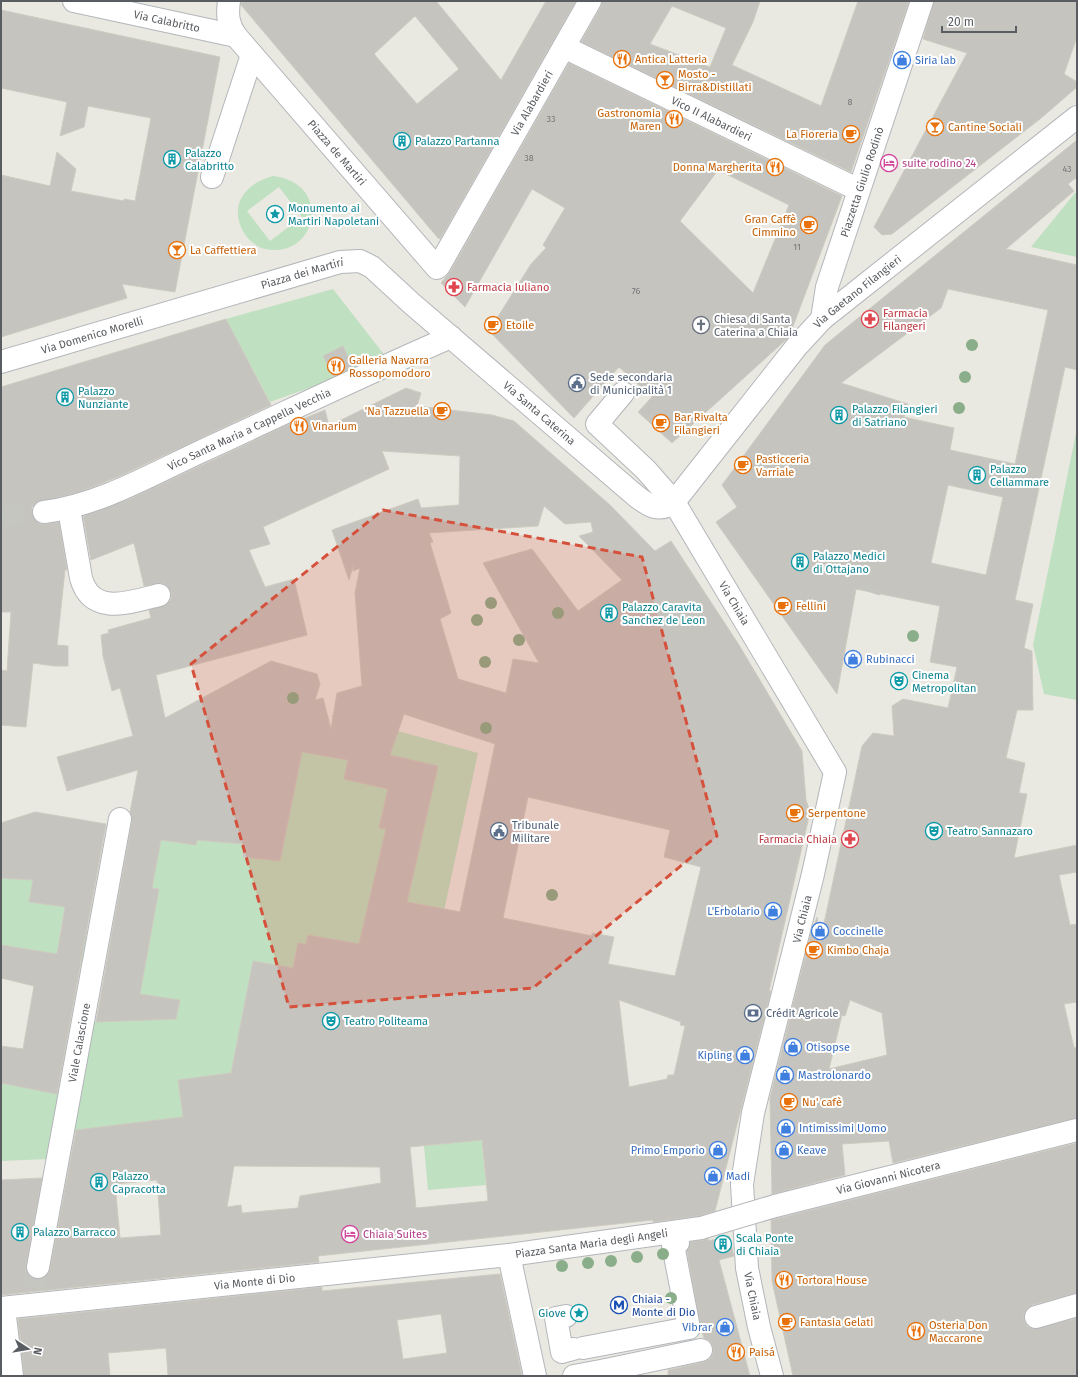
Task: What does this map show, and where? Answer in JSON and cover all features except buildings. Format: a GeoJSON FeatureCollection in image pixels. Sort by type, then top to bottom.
{"type":"FeatureCollection","features":[{"type":"Feature","properties":{"kind":"street","name":"Via Calabritto"},"geometry":{"type":"LineString","coordinates":[[74,1],[236,36]]}},
{"type":"Feature","properties":{"kind":"street","name":"Piazza de Martiri"},"geometry":{"type":"LineString","coordinates":[[229,1],[228,18],[232,31],[438,268]]}},
{"type":"Feature","properties":{"kind":"street","name":"Via Alabardieri"},"geometry":{"type":"LineString","coordinates":[[438,268],[590,1]]}},
{"type":"Feature","properties":{"kind":"street","name":"Piazzetta Giulio Rodinò"},"geometry":{"type":"LineString","coordinates":[[822,319],[827,287],[922,1]]}},
{"type":"Feature","properties":{"kind":"street","name":"Vico II Alabardieri"},"geometry":{"type":"LineString","coordinates":[[564,47],[859,190]]}},
{"type":"Feature","properties":{"kind":"street"},"geometry":{"type":"LineString","coordinates":[[212,177],[252,55]]}},
{"type":"Feature","properties":{"kind":"street","name":"Via Gaetano Filangieri"},"geometry":{"type":"LineString","coordinates":[[674,502],[797,346],[822,319],[1077,117]]}},
{"type":"Feature","properties":{"kind":"street","name":"Piazza dei Martiri"},"geometry":{"type":"LineString","coordinates":[[183,309],[319,268],[350,261],[360,261],[372,267],[411,303]]}},
{"type":"Feature","properties":{"kind":"street","name":"Via Santa Caterina"},"geometry":{"type":"LineString","coordinates":[[411,303],[648,505],[662,508],[674,502]]}},
{"type":"Feature","properties":{"kind":"street","name":"Via Domenico Morelli"},"geometry":{"type":"LineString","coordinates":[[1,362],[183,309]]}},
{"type":"Feature","properties":{"kind":"street","name":"Vico Santa Maria a Cappella Vecchia"},"geometry":{"type":"LineString","coordinates":[[44,512],[69,509],[120,489],[451,337]]}},
{"type":"Feature","properties":{"kind":"street","name":"Via Chiaia"},"geometry":{"type":"LineString","coordinates":[[623,393],[597,424],[646,470],[674,502],[836,772],[813,874],[753,1113],[742,1184],[747,1268],[759,1327],[772,1376]]}},
{"type":"Feature","properties":{"kind":"street"},"geometry":{"type":"LineString","coordinates":[[69,509],[81,578],[84,588],[88,593],[100,600],[112,604],[120,604],[159,595]]}},
{"type":"Feature","properties":{"kind":"street","name":"Viale Calascione"},"geometry":{"type":"LineString","coordinates":[[38,1267],[120,819]]}},
{"type":"Feature","properties":{"kind":"street","name":"Via Giovanni Nicotera"},"geometry":{"type":"LineString","coordinates":[[702,1228],[775,1206],[1077,1130]]}},
{"type":"Feature","properties":{"kind":"street","name":"Piazza Santa Maria degli Angeli"},"geometry":{"type":"LineString","coordinates":[[535,1376],[509,1255],[702,1228]]}},
{"type":"Feature","properties":{"kind":"street"},"geometry":{"type":"LineString","coordinates":[[566,1316],[556,1318],[562,1352],[689,1328],[673,1272],[673,1245],[678,1244]]}},
{"type":"Feature","properties":{"kind":"street","name":"Via Monte di Dio"},"geometry":{"type":"LineString","coordinates":[[2,1308],[33,1297],[509,1255]]}},
{"type":"Feature","properties":{"kind":"street"},"geometry":{"type":"LineString","coordinates":[[1036,1317],[1077,1305]]}},
{"type":"Feature","properties":{"kind":"street"},"geometry":{"type":"LineString","coordinates":[[2,1308],[12,1376]]}},
{"type":"Feature","properties":{"kind":"street"},"geometry":{"type":"LineString","coordinates":[[574,1376],[607,1373],[701,1350]]}},
{"type":"Feature","properties":{"kind":"highlighted area"},"geometry":{"type":"Polygon","coordinates":[[[383,510],[642,557],[717,836],[533,988],[289,1007],[191,664],[383,510]]]}},
{"type":"Feature","properties":{"kind":"green space"},"geometry":{"type":"Polygon","coordinates":[[[273,176],[292,182],[305,192],[311,205],[311,219],[306,233],[297,243],[283,249],[261,248],[247,238],[238,218],[240,201],[244,194],[249,188],[264,179],[273,176]],[[279,187],[247,211],[270,241],[302,217],[279,187]]]}},
{"type":"Feature","properties":{"kind":"green space"},"geometry":{"type":"Polygon","coordinates":[[[1075,193],[1077,193],[1077,257],[1031,247],[1075,193]]]}},
{"type":"Feature","properties":{"kind":"green space"},"geometry":{"type":"Polygon","coordinates":[[[333,289],[386,357],[334,379],[270,402],[226,319],[333,289]]]}},
{"type":"Feature","properties":{"kind":"green space"},"geometry":{"type":"Polygon","coordinates":[[[1077,428],[1077,700],[1044,694],[1033,645],[1077,428]]]}},
{"type":"Feature","properties":{"kind":"green space"},"geometry":{"type":"Polygon","coordinates":[[[330,715],[365,722],[478,753],[436,948],[332,950],[334,940],[308,935],[306,944],[298,943],[295,955],[300,970],[253,961],[231,1073],[178,1080],[183,1117],[70,1131],[91,1022],[176,1019],[179,1000],[140,994],[159,889],[137,885],[161,840],[196,845],[197,840],[243,844],[243,857],[280,861],[302,752],[322,755],[328,727],[335,724],[336,720],[330,715]]]}},
{"type":"Feature","properties":{"kind":"green space"},"geometry":{"type":"Polygon","coordinates":[[[1,878],[33,880],[29,902],[65,907],[60,933],[88,938],[84,959],[1,945],[1,878]]]}},
{"type":"Feature","properties":{"kind":"green space"},"geometry":{"type":"Polygon","coordinates":[[[1,1083],[60,1094],[48,1159],[1,1161],[1,1083]]]}},
{"type":"Feature","properties":{"kind":"green space"},"geometry":{"type":"Polygon","coordinates":[[[480,1122],[486,1185],[428,1190],[424,1146],[469,1141],[480,1122]]]}},
{"type":"Feature","properties":{"kind":"tunnel"},"geometry":{"type":"LineString","coordinates":[[1,516],[44,512]]}},
{"type":"Feature","properties":{"kind":"tunnel"},"geometry":{"type":"LineString","coordinates":[[869,592],[871,586]]}},
{"type":"Feature","properties":{"kind":"tunnel"},"geometry":{"type":"LineString","coordinates":[[34,1288],[38,1267]]}},
{"type":"Feature","properties":{"kind":"place","name":"Antica Latteria"},"geometry":{"type":"Point","coordinates":[622,59]}},
{"type":"Feature","properties":{"kind":"place","name":"Siria lab"},"geometry":{"type":"Point","coordinates":[902,60]}},
{"type":"Feature","properties":{"kind":"place","name":"Mosto - Birra&Distillati"},"geometry":{"type":"Point","coordinates":[665,80]}},
{"type":"Feature","properties":{"kind":"place","name":"Gastronomia Maren"},"geometry":{"type":"Point","coordinates":[674,119]}},
{"type":"Feature","properties":{"kind":"place","name":"Cantine Sociali"},"geometry":{"type":"Point","coordinates":[935,127]}},
{"type":"Feature","properties":{"kind":"place","name":"La Fioreria"},"geometry":{"type":"Point","coordinates":[851,134]}},
{"type":"Feature","properties":{"kind":"place","name":"Palazzo Partanna"},"geometry":{"type":"Point","coordinates":[402,141]}},
{"type":"Feature","properties":{"kind":"place","name":"Palazzo Calabritto"},"geometry":{"type":"Point","coordinates":[172,159]}},
{"type":"Feature","properties":{"kind":"place","name":"suite rodino 24"},"geometry":{"type":"Point","coordinates":[889,163]}},
{"type":"Feature","properties":{"kind":"place","name":"Donna Margherita"},"geometry":{"type":"Point","coordinates":[775,167]}},
{"type":"Feature","properties":{"kind":"place","name":"Monumento ai Martiri Napoletani"},"geometry":{"type":"Point","coordinates":[275,214]}},
{"type":"Feature","properties":{"kind":"place","name":"Gran Caffè Cimmino"},"geometry":{"type":"Point","coordinates":[809,225]}},
{"type":"Feature","properties":{"kind":"place","name":"La Caffettiera"},"geometry":{"type":"Point","coordinates":[177,250]}},
{"type":"Feature","properties":{"kind":"place","name":"Farmacia Iuliano"},"geometry":{"type":"Point","coordinates":[454,287]}},
{"type":"Feature","properties":{"kind":"place","name":"Farmacia Filangeri"},"geometry":{"type":"Point","coordinates":[870,319]}},
{"type":"Feature","properties":{"kind":"place","name":"Etoile"},"geometry":{"type":"Point","coordinates":[493,325]}},
{"type":"Feature","properties":{"kind":"place","name":"Chiesa di Santa Caterina a Chiaia"},"geometry":{"type":"Point","coordinates":[701,325]}},
{"type":"Feature","properties":{"kind":"place","name":"Galleria Navarra Rossopomodoro"},"geometry":{"type":"Point","coordinates":[336,366]}},
{"type":"Feature","properties":{"kind":"place","name":"Sede secondaria di Municipalità 1"},"geometry":{"type":"Point","coordinates":[577,383]}},
{"type":"Feature","properties":{"kind":"place","name":"Palazzo Nunziante"},"geometry":{"type":"Point","coordinates":[65,397]}},
{"type":"Feature","properties":{"kind":"place","name":"'Na Tazzuella"},"geometry":{"type":"Point","coordinates":[442,411]}},
{"type":"Feature","properties":{"kind":"place","name":"Palazzo Filangieri di Satriano"},"geometry":{"type":"Point","coordinates":[839,415]}},
{"type":"Feature","properties":{"kind":"place","name":"Bar Rivalta Filangieri"},"geometry":{"type":"Point","coordinates":[661,423]}},
{"type":"Feature","properties":{"kind":"place","name":"Vinarium"},"geometry":{"type":"Point","coordinates":[299,426]}},
{"type":"Feature","properties":{"kind":"place","name":"Pasticceria Varriale"},"geometry":{"type":"Point","coordinates":[743,465]}},
{"type":"Feature","properties":{"kind":"place","name":"Palazzo Cellammare"},"geometry":{"type":"Point","coordinates":[977,475]}},
{"type":"Feature","properties":{"kind":"place","name":"Palazzo Medici di Ottajano"},"geometry":{"type":"Point","coordinates":[800,562]}},
{"type":"Feature","properties":{"kind":"place","name":"Fellini"},"geometry":{"type":"Point","coordinates":[783,606]}},
{"type":"Feature","properties":{"kind":"place","name":"Palazzo Caravita Sanchez de Leon"},"geometry":{"type":"Point","coordinates":[609,613]}},
{"type":"Feature","properties":{"kind":"place","name":"Rubinacci"},"geometry":{"type":"Point","coordinates":[853,659]}},
{"type":"Feature","properties":{"kind":"place","name":"Cinema Metropolitan"},"geometry":{"type":"Point","coordinates":[899,681]}},
{"type":"Feature","properties":{"kind":"place","name":"Serpentone"},"geometry":{"type":"Point","coordinates":[795,813]}},
{"type":"Feature","properties":{"kind":"place","name":"Tribunale Militare"},"geometry":{"type":"Point","coordinates":[499,831]}},
{"type":"Feature","properties":{"kind":"place","name":"Teatro Sannazaro"},"geometry":{"type":"Point","coordinates":[934,831]}},
{"type":"Feature","properties":{"kind":"place","name":"Farmacia Chiaia"},"geometry":{"type":"Point","coordinates":[850,839]}},
{"type":"Feature","properties":{"kind":"place","name":"L'Erbolario"},"geometry":{"type":"Point","coordinates":[773,911]}},
{"type":"Feature","properties":{"kind":"place","name":"Coccinelle"},"geometry":{"type":"Point","coordinates":[820,931]}},
{"type":"Feature","properties":{"kind":"place","name":"Kimbo Chaja"},"geometry":{"type":"Point","coordinates":[814,950]}},
{"type":"Feature","properties":{"kind":"place","name":"Crédit Agricole"},"geometry":{"type":"Point","coordinates":[753,1013]}},
{"type":"Feature","properties":{"kind":"place","name":"Teatro Politeama"},"geometry":{"type":"Point","coordinates":[331,1021]}},
{"type":"Feature","properties":{"kind":"place","name":"Otisopse"},"geometry":{"type":"Point","coordinates":[793,1047]}},
{"type":"Feature","properties":{"kind":"place","name":"Kipling"},"geometry":{"type":"Point","coordinates":[745,1055]}},
{"type":"Feature","properties":{"kind":"place","name":"Mastrolonardo"},"geometry":{"type":"Point","coordinates":[785,1075]}},
{"type":"Feature","properties":{"kind":"place","name":"Nu' cafè"},"geometry":{"type":"Point","coordinates":[789,1102]}},
{"type":"Feature","properties":{"kind":"place","name":"Intimissimi Uomo"},"geometry":{"type":"Point","coordinates":[786,1128]}},
{"type":"Feature","properties":{"kind":"place","name":"Primo Emporio"},"geometry":{"type":"Point","coordinates":[718,1150]}},
{"type":"Feature","properties":{"kind":"place","name":"Keave"},"geometry":{"type":"Point","coordinates":[784,1150]}},
{"type":"Feature","properties":{"kind":"place","name":"Madi"},"geometry":{"type":"Point","coordinates":[713,1176]}},
{"type":"Feature","properties":{"kind":"place","name":"Palazzo Capracotta"},"geometry":{"type":"Point","coordinates":[99,1182]}},
{"type":"Feature","properties":{"kind":"place","name":"Palazzo Barracco"},"geometry":{"type":"Point","coordinates":[20,1232]}},
{"type":"Feature","properties":{"kind":"place","name":"Chiaia Suites"},"geometry":{"type":"Point","coordinates":[350,1234]}},
{"type":"Feature","properties":{"kind":"place","name":"Scala Ponte di Chiaia"},"geometry":{"type":"Point","coordinates":[723,1244]}},
{"type":"Feature","properties":{"kind":"place","name":"Tortora House"},"geometry":{"type":"Point","coordinates":[784,1280]}},
{"type":"Feature","properties":{"kind":"place","name":"Chiaia - Monte di Dio"},"geometry":{"type":"Point","coordinates":[619,1305]}},
{"type":"Feature","properties":{"kind":"place","name":"Giove"},"geometry":{"type":"Point","coordinates":[579,1313]}},
{"type":"Feature","properties":{"kind":"place","name":"Fantasia Gelati"},"geometry":{"type":"Point","coordinates":[787,1322]}},
{"type":"Feature","properties":{"kind":"place","name":"Vibrar"},"geometry":{"type":"Point","coordinates":[725,1327]}},
{"type":"Feature","properties":{"kind":"place","name":"Osteria Don Maccarone"},"geometry":{"type":"Point","coordinates":[916,1331]}},
{"type":"Feature","properties":{"kind":"place","name":"Paisá"},"geometry":{"type":"Point","coordinates":[736,1352]}}]}
